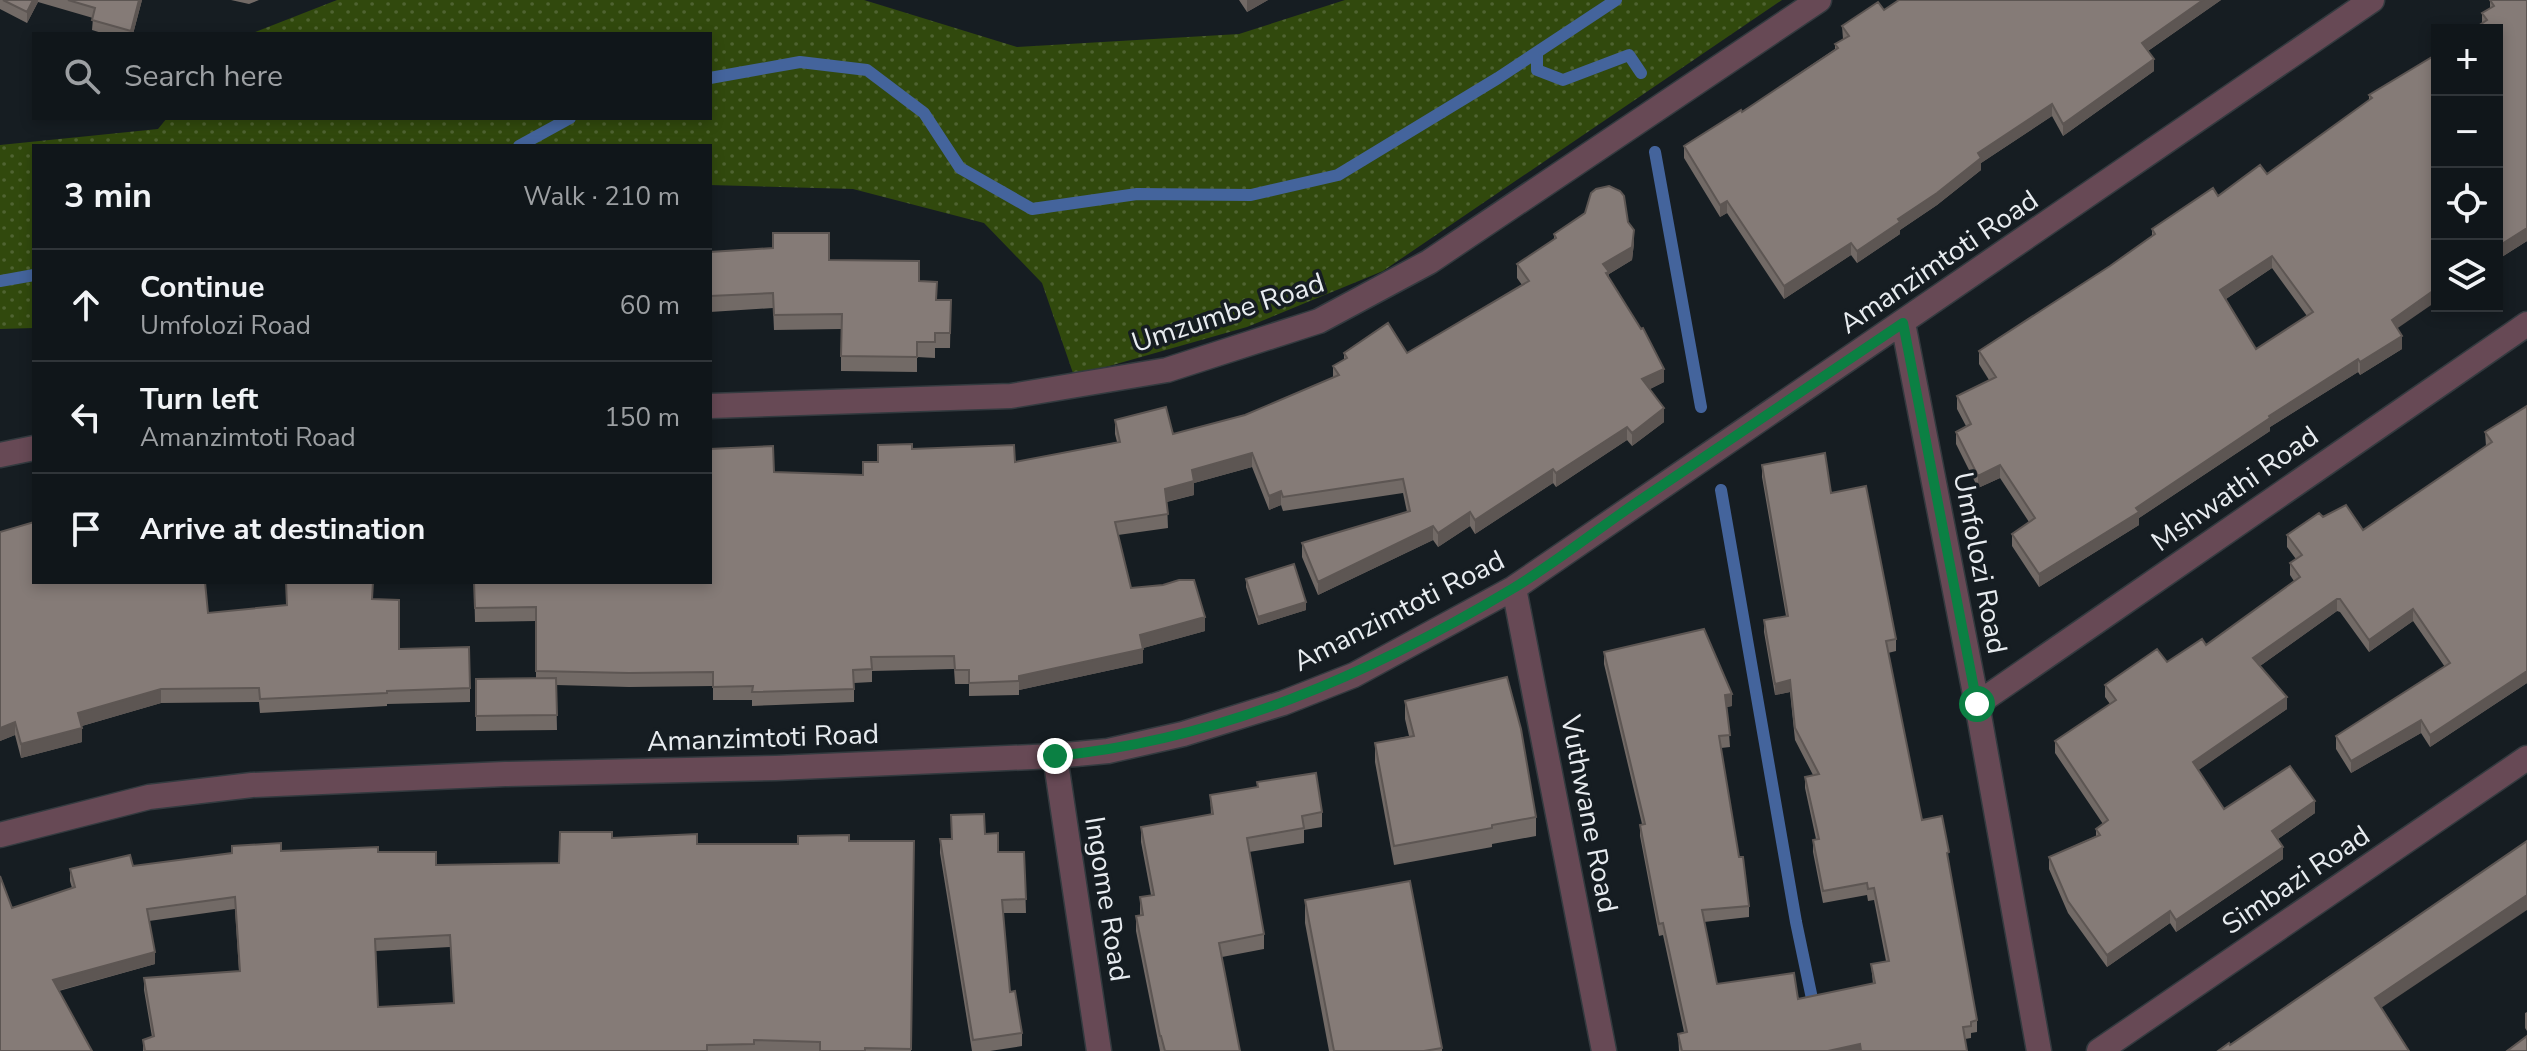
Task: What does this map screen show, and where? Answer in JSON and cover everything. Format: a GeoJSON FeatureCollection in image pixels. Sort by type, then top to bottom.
{"type":"FeatureCollection","features":[{"type":"Feature","properties":{"kind":"street","name":"Umzumbe Road"},"geometry":{"type":"LineString","coordinates":[[712,406],[1011,396],[1167,370],[1319,321],[1429,262],[1819,0]]}},
{"type":"Feature","properties":{"kind":"street","name":"Amanzimtoti Road"},"geometry":{"type":"LineString","coordinates":[[0,835],[149,797],[252,785],[463,775],[776,768],[1108,751],[1183,734],[1283,703],[1354,675],[1514,588],[2372,0]]}},
{"type":"Feature","properties":{"kind":"street","name":"Umfolozi Road"},"geometry":{"type":"LineString","coordinates":[[1903,323],[1977,704],[2039,1051]]}},
{"type":"Feature","properties":{"kind":"street","name":"Mshwathi Road"},"geometry":{"type":"LineString","coordinates":[[1977,704],[2527,324]]}},
{"type":"Feature","properties":{"kind":"street"},"geometry":{"type":"LineString","coordinates":[[0,455],[32,448]]}},
{"type":"Feature","properties":{"kind":"street","name":"Vuthwane Road"},"geometry":{"type":"LineString","coordinates":[[1514,588],[1604,1051]]}},
{"type":"Feature","properties":{"kind":"street","name":"Ingome Road"},"geometry":{"type":"LineString","coordinates":[[1055,756],[1099,1051]]}},
{"type":"Feature","properties":{"kind":"street","name":"Simbazi Road"},"geometry":{"type":"LineString","coordinates":[[2099,1051],[2527,758]]}},
{"type":"Feature","properties":{"kind":"green space"},"geometry":{"type":"Polygon","coordinates":[[[337,0],[864,0],[1017,47],[1239,34],[1345,0],[1782,0],[1383,271],[1247,327],[1074,376],[1042,283],[984,223],[853,189],[712,185],[712,144],[32,144],[32,328],[0,329],[0,145],[158,129],[165,120],[712,120],[712,32],[255,32],[337,0]]]}},
{"type":"Feature","properties":{"kind":"building"},"geometry":{"type":"Polygon","coordinates":[[[3,0],[33,0],[27,12],[3,0]]]}},
{"type":"Feature","properties":{"kind":"building"},"geometry":{"type":"Polygon","coordinates":[[[68,0],[139,0],[131,31],[92,20],[95,8],[68,0]]]}},
{"type":"Feature","properties":{"kind":"building"},"geometry":{"type":"Polygon","coordinates":[[[1899,0],[2203,0],[2142,43],[2154,59],[2063,124],[2052,104],[1978,153],[1981,158],[1898,219],[1900,222],[1857,251],[1851,243],[1784,286],[1727,201],[1720,205],[1684,146],[1742,112],[1838,48],[1835,44],[1849,36],[1842,26],[1878,2],[1884,10],[1899,0]]]}},
{"type":"Feature","properties":{"kind":"building"},"geometry":{"type":"Polygon","coordinates":[[[2490,0],[2527,0],[2527,228],[2503,243],[2503,24],[2481,24],[2487,20],[2482,13],[2494,6],[2490,0]]]}},
{"type":"Feature","properties":{"kind":"building"},"geometry":{"type":"Polygon","coordinates":[[[2431,58],[2431,292],[2392,320],[2402,336],[2360,362],[2358,359],[2269,416],[2136,508],[2139,512],[2039,574],[2012,534],[2035,518],[2000,465],[1978,476],[1956,432],[1971,424],[1957,396],[1996,377],[1979,351],[2110,266],[2155,234],[2152,229],[2213,188],[2218,196],[2260,165],[2267,174],[2372,98],[2369,95],[2431,58]],[[2272,256],[2220,290],[2256,349],[2313,312],[2272,256]]]}},
{"type":"Feature","properties":{"kind":"building"},"geometry":{"type":"Polygon","coordinates":[[[1609,186],[1624,196],[1628,222],[1634,230],[1632,247],[1603,264],[1643,328],[1664,369],[1642,379],[1664,408],[1632,433],[1627,427],[1556,473],[1553,469],[1475,520],[1470,512],[1438,533],[1433,526],[1318,582],[1302,543],[1410,511],[1403,479],[1283,497],[1281,491],[1269,496],[1252,453],[1192,470],[1194,481],[1165,489],[1168,514],[1115,522],[1131,588],[1194,580],[1205,617],[1140,635],[1143,649],[1019,676],[1019,681],[969,683],[969,670],[955,670],[954,656],[871,657],[872,669],[853,670],[854,689],[752,692],[753,686],[713,687],[713,672],[536,671],[536,607],[475,608],[474,584],[712,584],[712,449],[773,446],[774,472],[863,475],[863,462],[878,462],[878,445],[912,444],[912,449],[1014,445],[1015,462],[1120,442],[1115,420],[1166,407],[1173,434],[1245,415],[1339,375],[1333,366],[1347,358],[1344,353],[1388,323],[1407,353],[1529,281],[1517,264],[1556,238],[1554,234],[1585,213],[1591,193],[1609,186]]]}},
{"type":"Feature","properties":{"kind":"building"},"geometry":{"type":"Polygon","coordinates":[[[773,233],[829,233],[829,260],[919,261],[919,281],[937,282],[936,300],[951,300],[950,333],[935,333],[935,342],[917,342],[917,357],[841,356],[842,314],[774,315],[773,293],[712,296],[712,252],[773,248],[773,233]]]}},
{"type":"Feature","properties":{"kind":"building"},"geometry":{"type":"Polygon","coordinates":[[[2527,406],[2527,671],[2430,735],[2421,720],[2351,761],[2336,736],[2450,663],[2413,609],[2369,640],[2337,599],[2253,658],[2287,697],[2193,762],[2224,809],[2290,766],[2315,801],[2272,831],[2283,847],[2176,920],[2170,911],[2107,955],[2068,901],[2049,857],[2100,835],[2096,829],[2108,820],[2055,741],[2116,700],[2105,685],[2157,649],[2167,662],[2202,639],[2206,645],[2300,577],[2290,563],[2302,555],[2287,535],[2319,513],[2323,517],[2346,505],[2363,530],[2492,442],[2485,432],[2527,406]]]}},
{"type":"Feature","properties":{"kind":"building"},"geometry":{"type":"Polygon","coordinates":[[[1825,453],[1831,493],[1866,486],[1896,639],[1886,641],[1922,820],[1942,816],[1977,1020],[1971,1022],[1971,1026],[1963,1027],[1967,1051],[1861,1051],[1860,1044],[1828,1051],[1682,1051],[1678,1034],[1687,1032],[1663,923],[1659,924],[1640,825],[1645,824],[1604,652],[1704,629],[1732,694],[1725,695],[1730,735],[1719,736],[1739,857],[1743,857],[1749,906],[1702,910],[1717,984],[1794,973],[1798,999],[1875,983],[1871,964],[1889,961],[1874,888],[1868,889],[1867,883],[1823,891],[1813,840],[1819,839],[1805,777],[1819,774],[1795,728],[1790,680],[1775,684],[1764,620],[1788,616],[1762,465],[1825,453]]]}},
{"type":"Feature","properties":{"kind":"building"},"geometry":{"type":"Polygon","coordinates":[[[32,523],[32,584],[205,584],[208,613],[287,605],[286,584],[373,584],[372,599],[399,600],[399,649],[469,647],[470,688],[260,699],[259,688],[161,689],[78,713],[82,728],[21,744],[15,722],[0,728],[0,532],[32,523]]]}},
{"type":"Feature","properties":{"kind":"building"},"geometry":{"type":"Polygon","coordinates":[[[1294,564],[1306,602],[1258,617],[1246,579],[1294,564]]]}},
{"type":"Feature","properties":{"kind":"building"},"geometry":{"type":"Polygon","coordinates":[[[1507,677],[1521,729],[1536,817],[1394,846],[1375,743],[1414,736],[1405,701],[1507,677]]]}},
{"type":"Feature","properties":{"kind":"building"},"geometry":{"type":"Polygon","coordinates":[[[556,678],[557,715],[476,716],[476,679],[556,678]]]}},
{"type":"Feature","properties":{"kind":"building"},"geometry":{"type":"Polygon","coordinates":[[[1316,773],[1322,812],[1302,816],[1304,828],[1247,838],[1264,934],[1219,943],[1240,1051],[1165,1051],[1136,916],[1143,915],[1140,897],[1154,895],[1141,827],[1213,814],[1210,795],[1258,787],[1257,782],[1316,773]]]}},
{"type":"Feature","properties":{"kind":"building"},"geometry":{"type":"Polygon","coordinates":[[[984,814],[985,834],[998,833],[998,852],[1024,852],[1026,899],[1002,900],[1010,992],[1015,991],[1022,1033],[973,1040],[940,839],[952,839],[951,815],[984,814]]]}},
{"type":"Feature","properties":{"kind":"building"},"geometry":{"type":"Polygon","coordinates":[[[560,832],[612,832],[612,838],[697,834],[697,844],[798,844],[798,836],[849,835],[849,841],[914,841],[911,1049],[820,1051],[820,1042],[754,1040],[754,1044],[707,1045],[707,1051],[145,1051],[143,1040],[154,1036],[144,978],[240,971],[235,897],[147,909],[155,952],[53,980],[92,1051],[0,1051],[0,876],[12,908],[75,887],[70,869],[130,855],[133,866],[232,853],[232,846],[281,843],[281,851],[378,847],[378,852],[436,852],[436,865],[559,863],[560,832]],[[450,935],[375,939],[378,1007],[454,1003],[450,935]]]}},
{"type":"Feature","properties":{"kind":"building"},"geometry":{"type":"Polygon","coordinates":[[[2527,841],[2527,895],[2375,998],[2409,1051],[2218,1051],[2230,1045],[2527,841]]]}},
{"type":"Feature","properties":{"kind":"building"},"geometry":{"type":"Polygon","coordinates":[[[1410,881],[1442,1048],[1424,1051],[1334,1051],[1305,900],[1410,881]]]}},
{"type":"Feature","properties":{"kind":"building"},"geometry":{"type":"Polygon","coordinates":[[[2527,1036],[2527,1051],[2507,1051],[2527,1036]]]}},
{"type":"Feature","properties":{"kind":"waterway"},"geometry":{"type":"LineString","coordinates":[[712,78],[800,62],[867,70],[924,113],[960,168],[1032,209],[1137,194],[1251,195],[1338,175],[1498,78],[1616,0]]}},
{"type":"Feature","properties":{"kind":"waterway"},"geometry":{"type":"LineString","coordinates":[[1537,52],[1537,70],[1563,80],[1629,55],[1641,73]]}},
{"type":"Feature","properties":{"kind":"waterway"},"geometry":{"type":"LineString","coordinates":[[523,144],[566,120]]}},
{"type":"Feature","properties":{"kind":"waterway"},"geometry":{"type":"LineString","coordinates":[[1655,152],[1701,407]]}},
{"type":"Feature","properties":{"kind":"waterway"},"geometry":{"type":"LineString","coordinates":[[0,281],[32,275]]}},
{"type":"Feature","properties":{"kind":"waterway"},"geometry":{"type":"LineString","coordinates":[[1721,490],[1796,922],[1815,1013]]}},
{"type":"Feature","properties":{"kind":"route"},"geometry":{"type":"LineString","coordinates":[[1055,756],[1108,751],[1183,734],[1283,703],[1354,675],[1514,588],[1903,323],[1977,704]]}}]}
